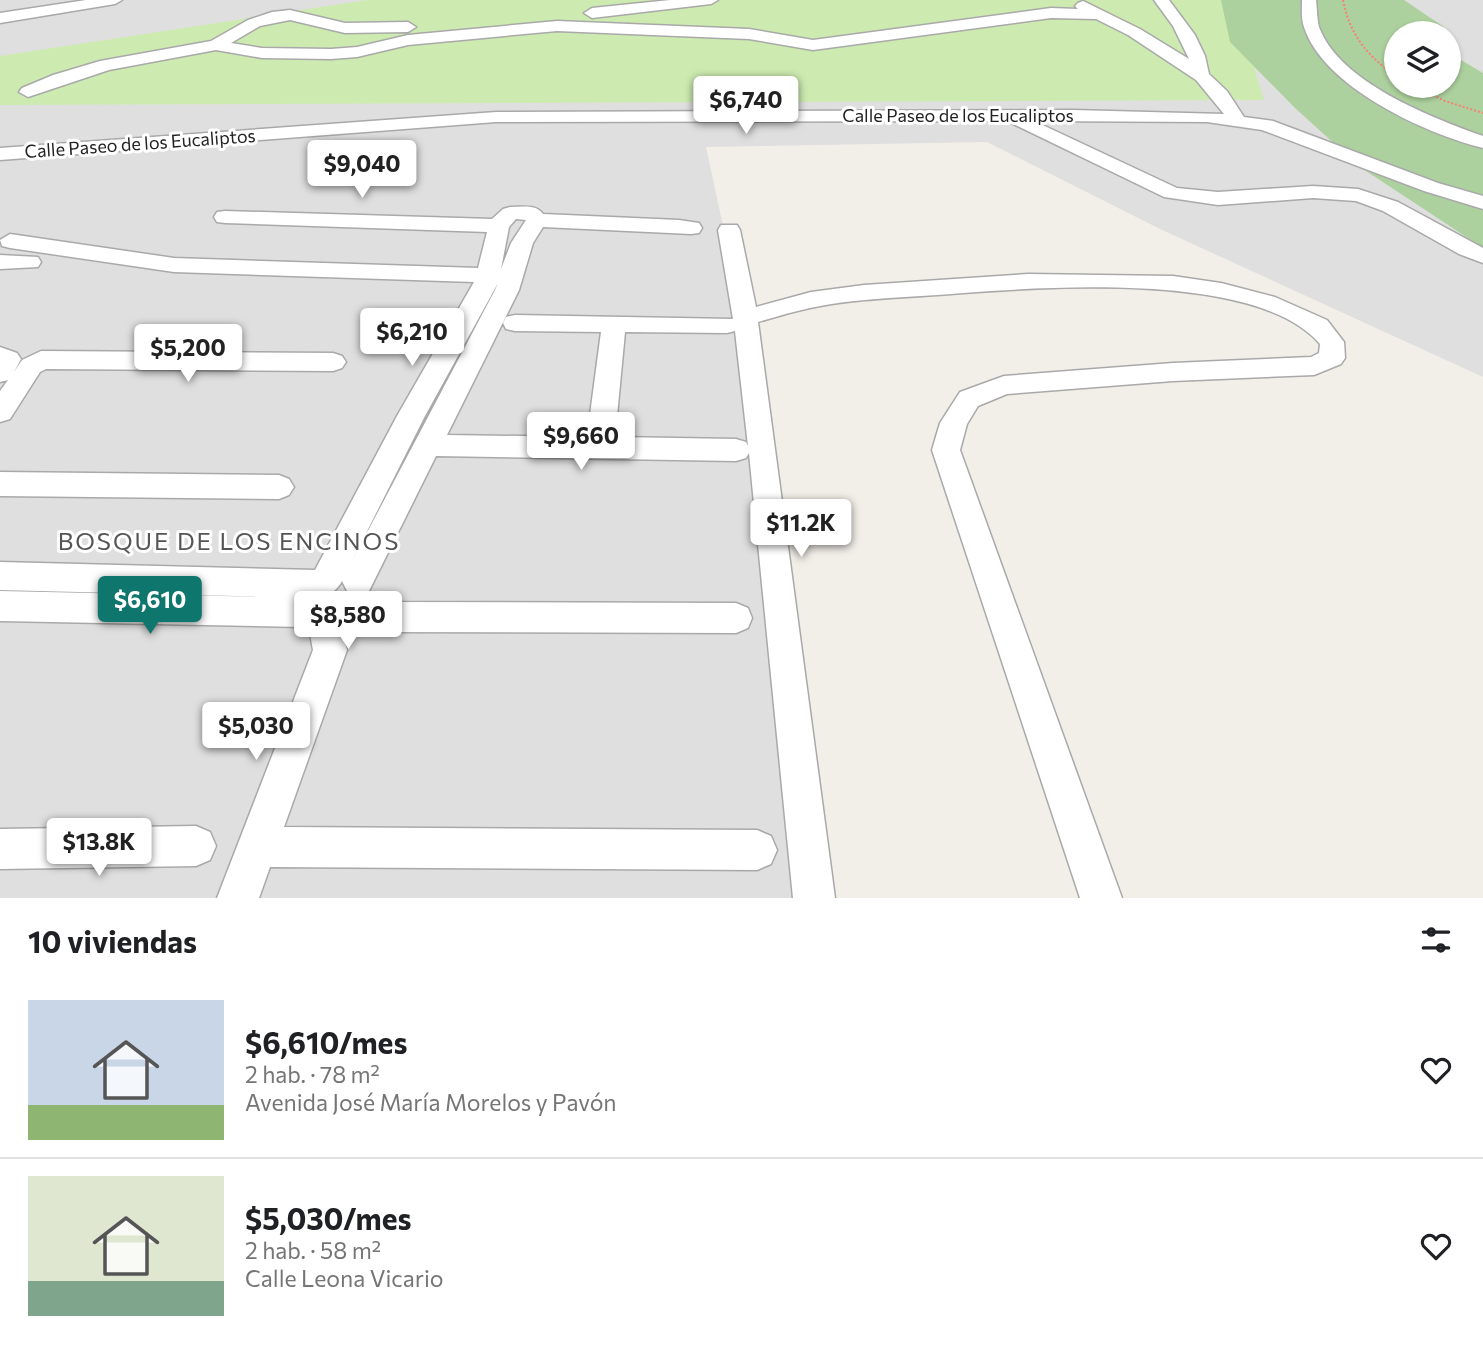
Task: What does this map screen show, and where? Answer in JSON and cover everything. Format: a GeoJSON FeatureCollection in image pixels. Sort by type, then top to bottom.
{"type":"FeatureCollection","features":[{"type":"Feature","properties":{"kind":"street"},"geometry":{"type":"LineString","coordinates":[[0,18],[69,4],[115,0]]}},
{"type":"Feature","properties":{"kind":"street"},"geometry":{"type":"LineString","coordinates":[[29,92],[59,79],[106,65],[216,45],[254,23],[290,15],[345,28],[377,28],[605,12],[710,0]]}},
{"type":"Feature","properties":{"kind":"street"},"geometry":{"type":"LineString","coordinates":[[1075,0],[1123,25],[1201,76],[1220,94],[1237,119]]}},
{"type":"Feature","properties":{"kind":"street"},"geometry":{"type":"LineString","coordinates":[[1161,0],[1175,15],[1200,64],[1201,76]]}},
{"type":"Feature","properties":{"kind":"street"},"geometry":{"type":"LineString","coordinates":[[1309,0],[1315,32],[1330,57],[1354,80],[1403,111],[1483,142]]}},
{"type":"Feature","properties":{"kind":"street"},"geometry":{"type":"LineString","coordinates":[[216,45],[262,53],[331,54],[357,52],[408,40],[557,26],[749,34],[813,45],[1051,13],[1098,14]]}},
{"type":"Feature","properties":{"kind":"street"},"geometry":{"type":"LineString","coordinates":[[1064,141],[1073,114]]}},
{"type":"Feature","properties":{"kind":"street","name":"Calle Paseo de los Eucaliptos"},"geometry":{"type":"LineString","coordinates":[[0,154],[496,117],[1073,114],[1237,119],[1308,139],[1483,203]]}},
{"type":"Feature","properties":{"kind":"street"},"geometry":{"type":"LineString","coordinates":[[1009,116],[1171,193],[1198,197],[1274,197],[1325,192],[1357,195],[1380,202],[1483,256]]}},
{"type":"Feature","properties":{"kind":"street"},"geometry":{"type":"LineString","coordinates":[[1410,178],[1483,195]]}},
{"type":"Feature","properties":{"kind":"street"},"geometry":{"type":"LineString","coordinates":[[500,276],[496,245],[498,226],[510,213],[518,211],[532,213],[537,220]]}},
{"type":"Feature","properties":{"kind":"street"},"geometry":{"type":"LineString","coordinates":[[225,217],[498,226]]}},
{"type":"Feature","properties":{"kind":"street"},"geometry":{"type":"LineString","coordinates":[[537,220],[679,226],[691,229]]}},
{"type":"Feature","properties":{"kind":"street"},"geometry":{"type":"LineString","coordinates":[[341,587],[433,433],[500,276],[537,220]]}},
{"type":"Feature","properties":{"kind":"street"},"geometry":{"type":"LineString","coordinates":[[729,230],[736,321],[814,898]]}},
{"type":"Feature","properties":{"kind":"street"},"geometry":{"type":"LineString","coordinates":[[10,241],[130,261],[174,265],[500,276]]}},
{"type":"Feature","properties":{"kind":"street"},"geometry":{"type":"LineString","coordinates":[[0,262],[30,262]]}},
{"type":"Feature","properties":{"kind":"street"},"geometry":{"type":"LineString","coordinates":[[0,606],[347,622],[341,587],[411,416],[484,288],[500,276]]}},
{"type":"Feature","properties":{"kind":"street"},"geometry":{"type":"LineString","coordinates":[[515,323],[736,321],[811,300],[864,293],[1037,281],[1173,283],[1221,290],[1267,302],[1318,326],[1332,342],[1332,358],[1314,366],[1173,372],[1004,385],[969,399],[954,423],[946,450],[1101,898]]}},
{"type":"Feature","properties":{"kind":"street"},"geometry":{"type":"LineString","coordinates":[[600,448],[614,324]]}},
{"type":"Feature","properties":{"kind":"street"},"geometry":{"type":"LineString","coordinates":[[0,412],[35,362],[62,359],[333,362]]}},
{"type":"Feature","properties":{"kind":"street"},"geometry":{"type":"LineString","coordinates":[[411,416],[433,433],[600,448],[736,450]]}},
{"type":"Feature","properties":{"kind":"street"},"geometry":{"type":"LineString","coordinates":[[0,484],[279,487]]}},
{"type":"Feature","properties":{"kind":"street"},"geometry":{"type":"LineString","coordinates":[[0,576],[341,587],[386,617],[736,618]]}},
{"type":"Feature","properties":{"kind":"street"},"geometry":{"type":"LineString","coordinates":[[238,898],[330,650],[314,620],[309,592],[341,587]]}},
{"type":"Feature","properties":{"kind":"street"},"geometry":{"type":"LineString","coordinates":[[0,849],[196,846]]}},
{"type":"Feature","properties":{"kind":"street"},"geometry":{"type":"LineString","coordinates":[[255,848],[757,850]]}},
{"type":"Feature","properties":{"kind":"path"},"geometry":{"type":"LineString","coordinates":[[1343,0],[1346,22],[1358,46],[1384,67]]}},
{"type":"Feature","properties":{"kind":"path"},"geometry":{"type":"LineString","coordinates":[[1438,98],[1483,113]]}},
{"type":"Feature","properties":{"kind":"shaded area"},"geometry":{"type":"Polygon","coordinates":[[[0,0],[1483,0],[1483,377],[1160,229],[987,142],[706,147],[740,305],[807,898],[0,898],[0,0]]]}},
{"type":"Feature","properties":{"kind":"green space"},"geometry":{"type":"Polygon","coordinates":[[[367,0],[1234,0],[1264,100],[0,105],[0,56],[367,0]]]}},
{"type":"Feature","properties":{"kind":"green space"},"geometry":{"type":"Polygon","coordinates":[[[1221,0],[1404,0],[1435,21],[1384,21],[1384,98],[1461,98],[1461,60],[1483,73],[1483,248],[1360,167],[1295,108],[1230,42],[1221,0]]]}},
{"type":"Feature","properties":{"kind":"district","name":"BOSQUE DE LOS ENCINOS"},"geometry":{"type":"Point","coordinates":[229,540]}}]}
